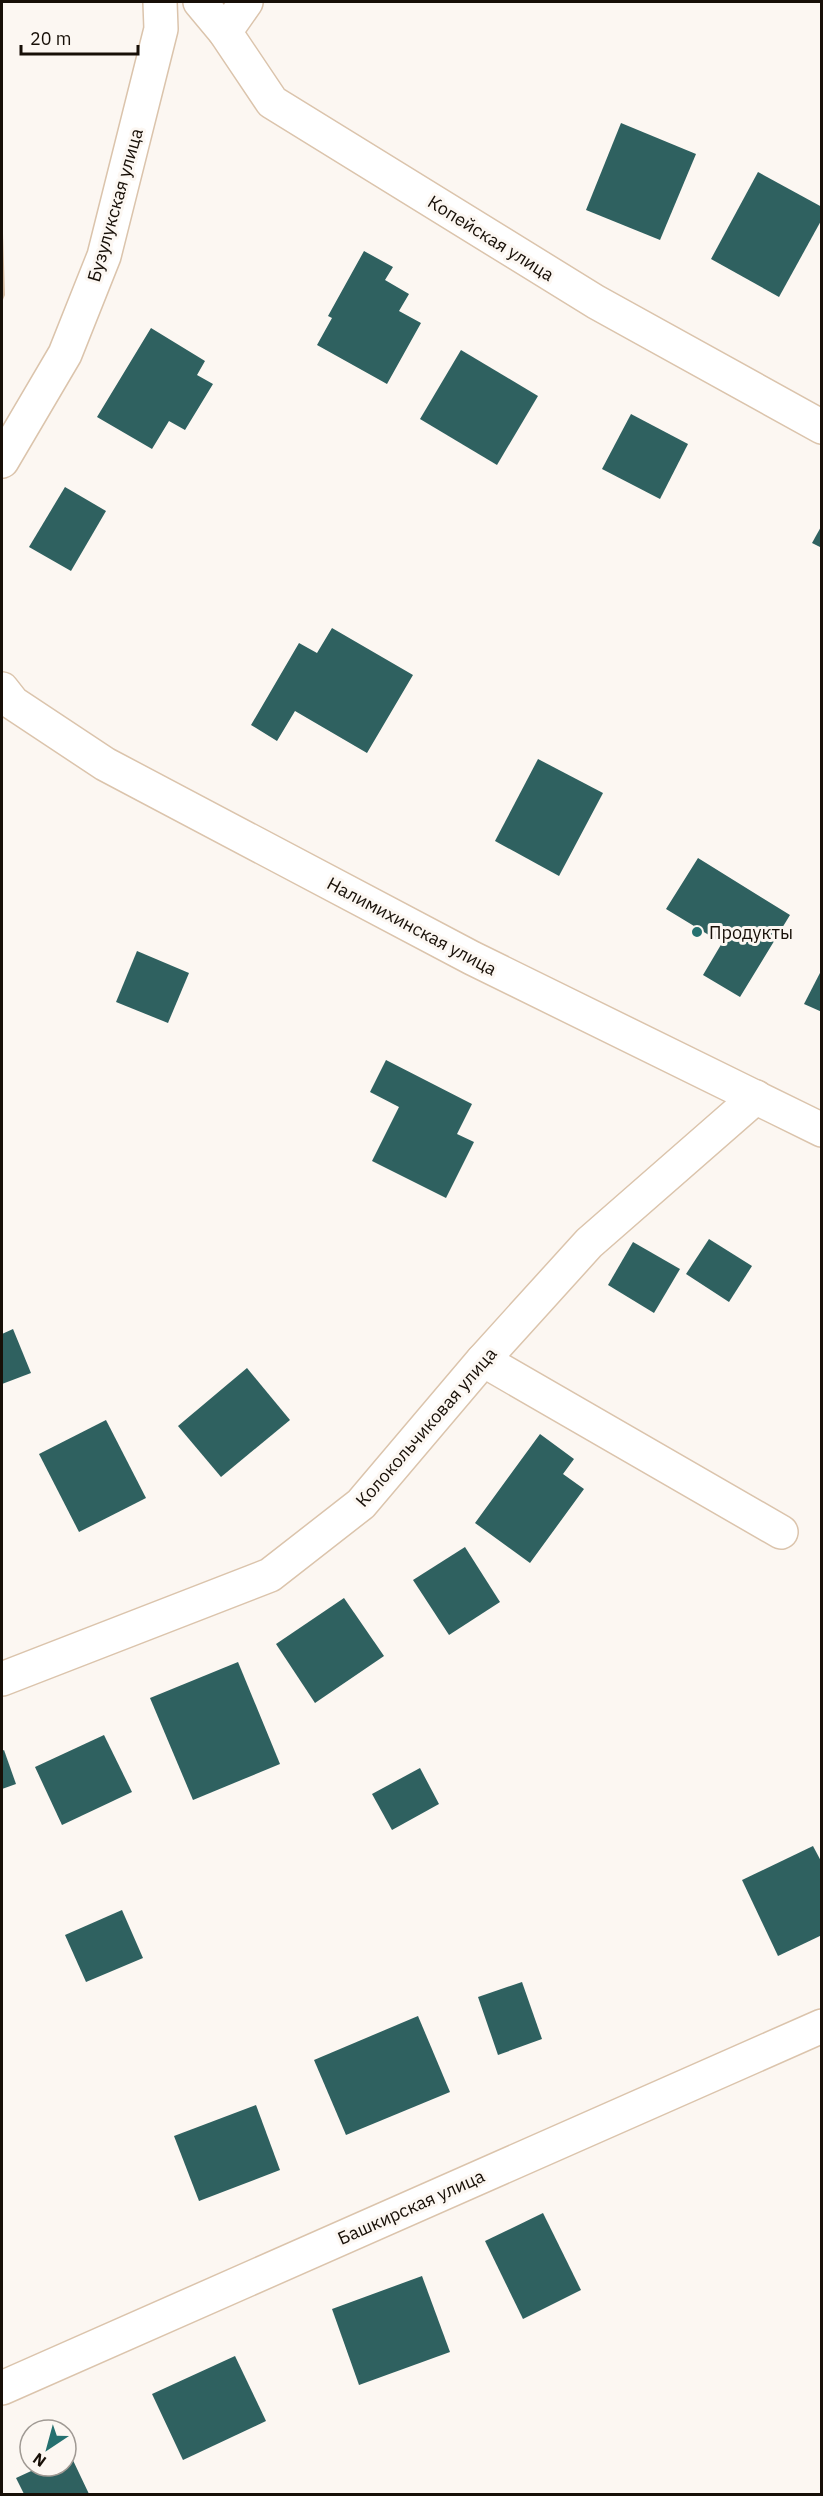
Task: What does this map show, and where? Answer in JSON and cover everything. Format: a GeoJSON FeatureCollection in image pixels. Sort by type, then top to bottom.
{"type":"FeatureCollection","features":[{"type":"Feature","properties":{"kind":"street","name":"Бузулукская улица"},"geometry":{"type":"LineString","coordinates":[[2,461],[65,354],[104,256],[162,29],[160,2]]}},
{"type":"Feature","properties":{"kind":"street","name":"Копейская улица"},"geometry":{"type":"LineString","coordinates":[[200,2],[225,32],[272,102],[596,302],[822,427]]}},
{"type":"Feature","properties":{"kind":"street"},"geometry":{"type":"LineString","coordinates":[[225,32],[246,2]]}},
{"type":"Feature","properties":{"kind":"street","name":"Налимихинская улица"},"geometry":{"type":"LineString","coordinates":[[7,696],[105,764],[472,958],[822,1131]]}},
{"type":"Feature","properties":{"kind":"street","name":"Колокольчиковая улица"},"geometry":{"type":"LineString","coordinates":[[2,1679],[270,1575],[361,1504],[483,1359],[589,1243],[756,1097]]}},
{"type":"Feature","properties":{"kind":"street"},"geometry":{"type":"LineString","coordinates":[[483,1359],[782,1532]]}},
{"type":"Feature","properties":{"kind":"street","name":"Башкирская улица"},"geometry":{"type":"LineString","coordinates":[[2,2388],[822,2026]]}},
{"type":"Feature","properties":{"kind":"shaded area"},"geometry":{"type":"Polygon","coordinates":[[[2,202],[5,295],[2,302],[2,202]]]}},
{"type":"Feature","properties":{"kind":"building"},"geometry":{"type":"Polygon","coordinates":[[[621,123],[696,154],[660,240],[586,210],[621,123]]]}},
{"type":"Feature","properties":{"kind":"building"},"geometry":{"type":"Polygon","coordinates":[[[758,172],[822,207],[822,219],[779,297],[711,259],[758,172]]]}},
{"type":"Feature","properties":{"kind":"building"},"geometry":{"type":"Polygon","coordinates":[[[364,251],[393,267],[385,280],[409,294],[399,311],[421,323],[387,384],[317,345],[332,318],[328,316],[364,251]]]}},
{"type":"Feature","properties":{"kind":"building"},"geometry":{"type":"Polygon","coordinates":[[[151,328],[205,361],[197,375],[213,384],[185,430],[169,421],[152,449],[97,417],[151,328]]]}},
{"type":"Feature","properties":{"kind":"building"},"geometry":{"type":"Polygon","coordinates":[[[461,350],[538,396],[497,465],[420,419],[461,350]]]}},
{"type":"Feature","properties":{"kind":"building"},"geometry":{"type":"Polygon","coordinates":[[[631,414],[688,444],[660,499],[602,469],[631,414]]]}},
{"type":"Feature","properties":{"kind":"building"},"geometry":{"type":"Polygon","coordinates":[[[65,487],[106,511],[71,571],[29,547],[65,487]]]}},
{"type":"Feature","properties":{"kind":"building"},"geometry":{"type":"Polygon","coordinates":[[[822,525],[822,548],[812,543],[822,525]]]}},
{"type":"Feature","properties":{"kind":"building"},"geometry":{"type":"Polygon","coordinates":[[[332,628],[413,675],[367,753],[295,711],[277,741],[251,725],[299,643],[317,653],[332,628]]]}},
{"type":"Feature","properties":{"kind":"building"},"geometry":{"type":"Polygon","coordinates":[[[538,759],[603,793],[559,876],[495,841],[538,759]]]}},
{"type":"Feature","properties":{"kind":"building"},"geometry":{"type":"Polygon","coordinates":[[[698,858],[790,915],[740,997],[703,975],[722,943],[666,909],[698,858]]]}},
{"type":"Feature","properties":{"kind":"building"},"geometry":{"type":"Polygon","coordinates":[[[137,951],[189,973],[168,1023],[116,1002],[137,951]]]}},
{"type":"Feature","properties":{"kind":"building"},"geometry":{"type":"Polygon","coordinates":[[[822,969],[822,1012],[804,1004],[822,969]]]}},
{"type":"Feature","properties":{"kind":"building"},"geometry":{"type":"Polygon","coordinates":[[[386,1060],[472,1104],[457,1134],[474,1142],[446,1198],[372,1161],[399,1107],[370,1092],[386,1060]]]}},
{"type":"Feature","properties":{"kind":"building"},"geometry":{"type":"Polygon","coordinates":[[[709,1239],[752,1266],[729,1302],[686,1274],[709,1239]]]}},
{"type":"Feature","properties":{"kind":"building"},"geometry":{"type":"Polygon","coordinates":[[[633,1242],[680,1269],[654,1313],[608,1285],[633,1242]]]}},
{"type":"Feature","properties":{"kind":"building"},"geometry":{"type":"Polygon","coordinates":[[[13,1329],[31,1373],[2,1384],[2,1334],[13,1329]]]}},
{"type":"Feature","properties":{"kind":"building"},"geometry":{"type":"Polygon","coordinates":[[[247,1368],[290,1420],[221,1477],[178,1426],[247,1368]]]}},
{"type":"Feature","properties":{"kind":"building"},"geometry":{"type":"Polygon","coordinates":[[[106,1420],[146,1498],[79,1532],[39,1454],[106,1420]]]}},
{"type":"Feature","properties":{"kind":"building"},"geometry":{"type":"Polygon","coordinates":[[[540,1434],[574,1459],[563,1474],[584,1489],[530,1563],[475,1523],[540,1434]]]}},
{"type":"Feature","properties":{"kind":"building"},"geometry":{"type":"Polygon","coordinates":[[[465,1547],[500,1602],[449,1635],[413,1580],[465,1547]]]}},
{"type":"Feature","properties":{"kind":"building"},"geometry":{"type":"Polygon","coordinates":[[[344,1598],[384,1656],[315,1703],[276,1644],[344,1598]]]}},
{"type":"Feature","properties":{"kind":"building"},"geometry":{"type":"Polygon","coordinates":[[[238,1662],[280,1764],[193,1800],[150,1698],[238,1662]]]}},
{"type":"Feature","properties":{"kind":"building"},"geometry":{"type":"Polygon","coordinates":[[[104,1735],[132,1792],[62,1825],[35,1767],[104,1735]]]}},
{"type":"Feature","properties":{"kind":"building"},"geometry":{"type":"Polygon","coordinates":[[[4,1750],[16,1784],[2,1789],[2,1751],[4,1750]]]}},
{"type":"Feature","properties":{"kind":"building"},"geometry":{"type":"Polygon","coordinates":[[[420,1768],[439,1804],[392,1830],[372,1794],[420,1768]]]}},
{"type":"Feature","properties":{"kind":"building"},"geometry":{"type":"Polygon","coordinates":[[[813,1846],[822,1863],[822,1935],[778,1956],[742,1880],[813,1846]]]}},
{"type":"Feature","properties":{"kind":"building"},"geometry":{"type":"Polygon","coordinates":[[[122,1910],[143,1958],[86,1982],[65,1935],[122,1910]]]}},
{"type":"Feature","properties":{"kind":"building"},"geometry":{"type":"Polygon","coordinates":[[[522,1982],[542,2039],[498,2055],[478,1997],[522,1982]]]}},
{"type":"Feature","properties":{"kind":"building"},"geometry":{"type":"Polygon","coordinates":[[[418,2016],[450,2092],[346,2135],[314,2060],[418,2016]]]}},
{"type":"Feature","properties":{"kind":"building"},"geometry":{"type":"Polygon","coordinates":[[[256,2105],[280,2170],[199,2201],[174,2136],[256,2105]]]}},
{"type":"Feature","properties":{"kind":"building"},"geometry":{"type":"Polygon","coordinates":[[[543,2213],[581,2290],[523,2319],[485,2241],[543,2213]]]}},
{"type":"Feature","properties":{"kind":"building"},"geometry":{"type":"Polygon","coordinates":[[[422,2276],[450,2352],[359,2385],[332,2309],[422,2276]]]}},
{"type":"Feature","properties":{"kind":"building"},"geometry":{"type":"Polygon","coordinates":[[[235,2356],[266,2421],[183,2460],[152,2394],[235,2356]]]}},
{"type":"Feature","properties":{"kind":"building"},"geometry":{"type":"Polygon","coordinates":[[[78,2471],[89,2494],[24,2494],[16,2478],[78,2478],[78,2471]]]}},
{"type":"Feature","properties":{"kind":"place","name":"Продукты"},"geometry":{"type":"Point","coordinates":[697,932]}}]}
